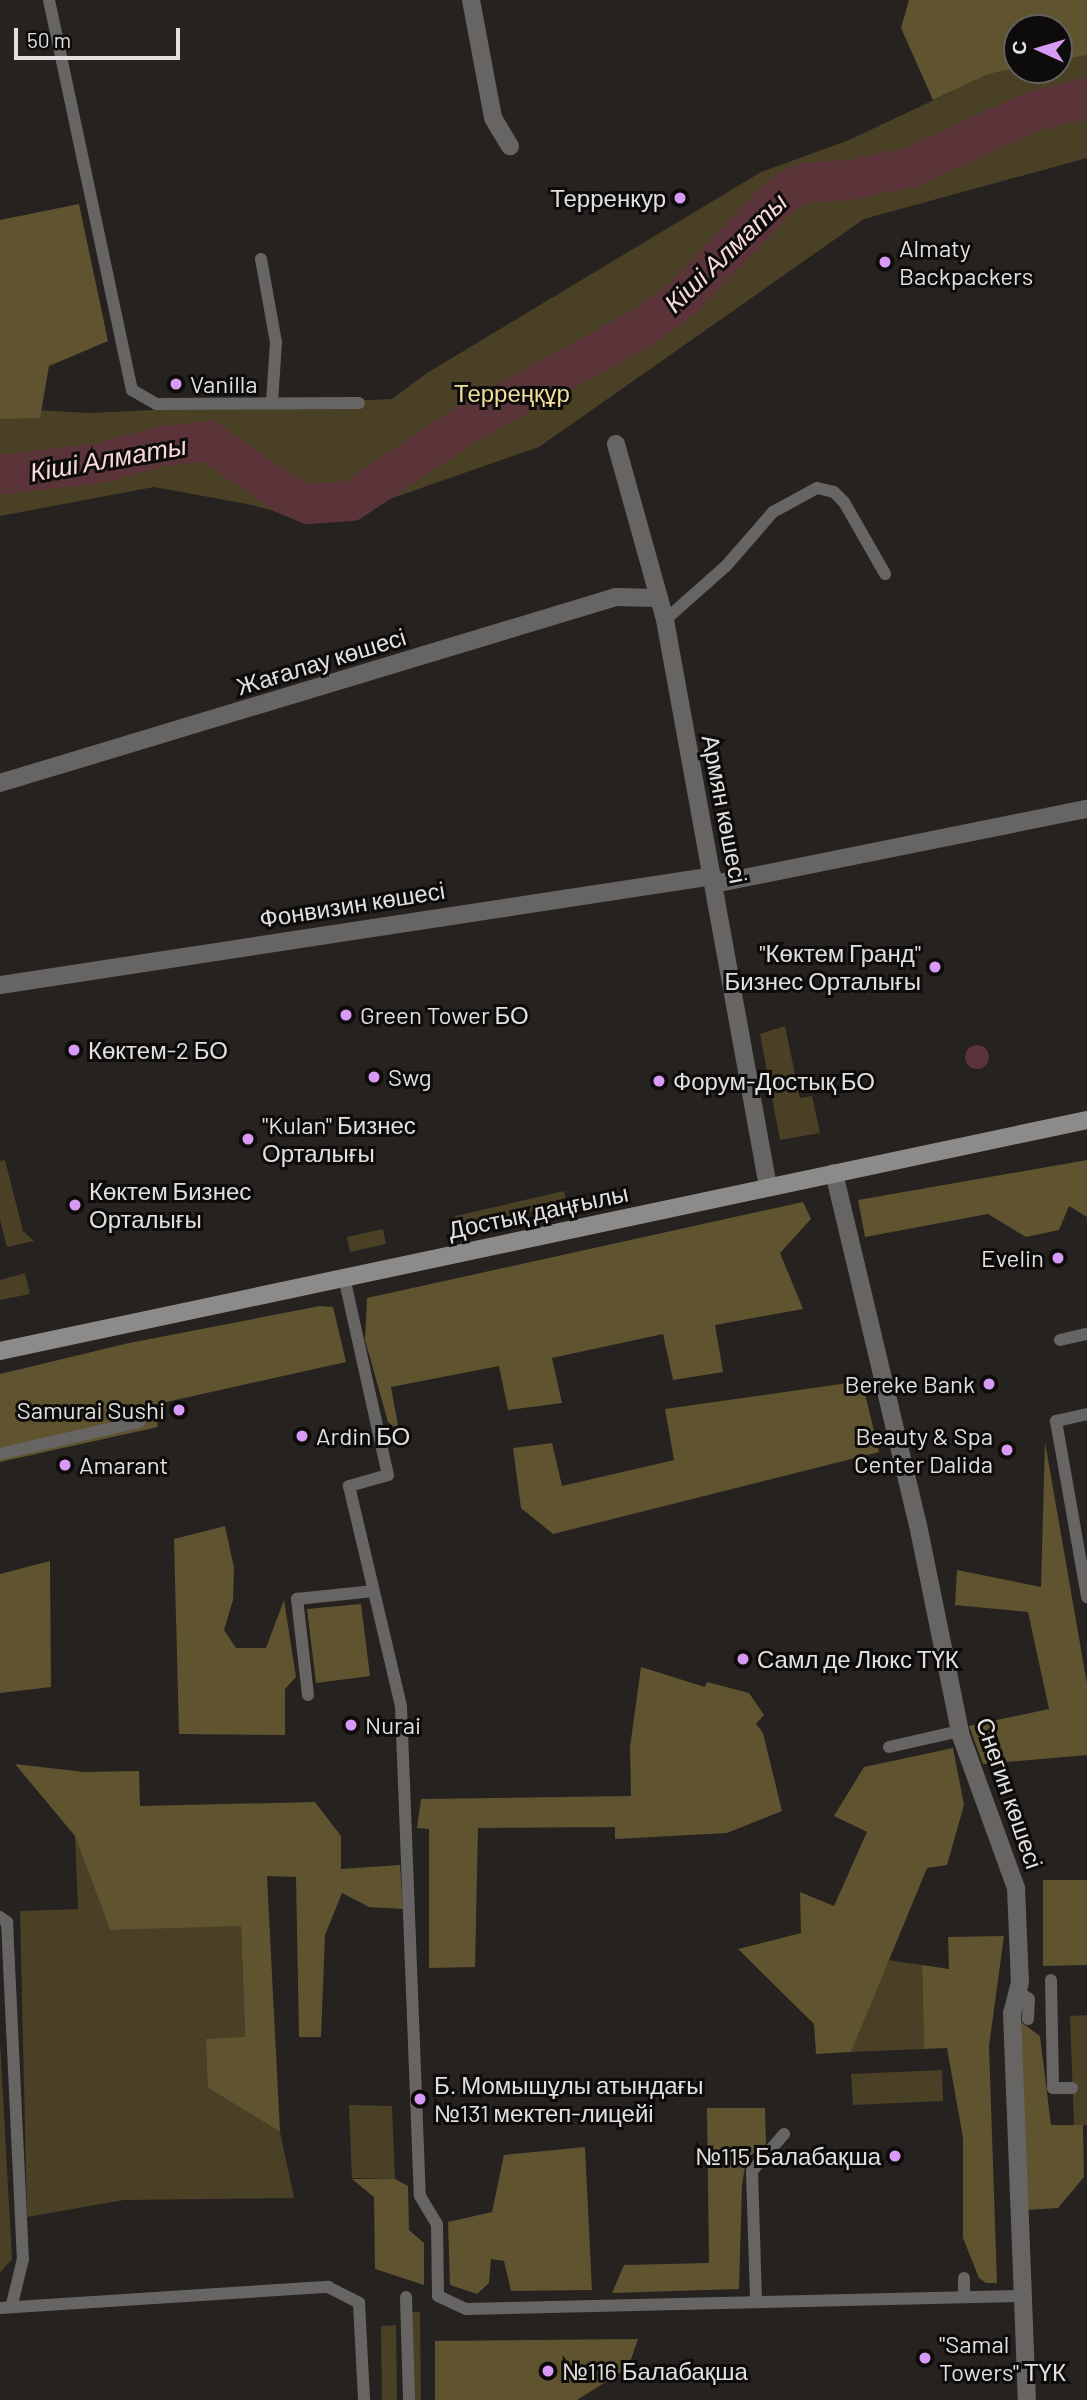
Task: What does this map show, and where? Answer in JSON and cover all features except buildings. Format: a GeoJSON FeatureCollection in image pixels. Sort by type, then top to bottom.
{"type":"FeatureCollection","features":[{"type":"Feature","properties":{"kind":"main road","name":"Достық даңғылы"},"geometry":{"type":"LineString","coordinates":[[0,1351],[1087,1120]]}},
{"type":"Feature","properties":{"kind":"main road"},"geometry":{"type":"LineString","coordinates":[[1050,1128],[1087,1128]]}},
{"type":"Feature","properties":{"kind":"street"},"geometry":{"type":"LineString","coordinates":[[471,0],[493,118],[510,146]]}},
{"type":"Feature","properties":{"kind":"street","name":"Армян көшесі"},"geometry":{"type":"LineString","coordinates":[[616,444],[665,620],[768,1187]]}},
{"type":"Feature","properties":{"kind":"street","name":"Жағалау көшесі"},"geometry":{"type":"LineString","coordinates":[[0,783],[616,597],[657,598]]}},
{"type":"Feature","properties":{"kind":"street","name":"Фонвизин көшесі"},"geometry":{"type":"LineString","coordinates":[[0,985],[713,880],[1087,808]]}},
{"type":"Feature","properties":{"kind":"street","name":"Снегин көшесі"},"geometry":{"type":"LineString","coordinates":[[834,1173],[918,1525],[960,1731],[1016,1888],[1017,1991],[1012,2013],[1027,2400]]}},
{"type":"Feature","properties":{"kind":"lane"},"geometry":{"type":"LineString","coordinates":[[49,0],[132,390],[156,404],[359,402]]}},
{"type":"Feature","properties":{"kind":"lane"},"geometry":{"type":"LineString","coordinates":[[261,259],[276,342],[272,403]]}},
{"type":"Feature","properties":{"kind":"lane"},"geometry":{"type":"LineString","coordinates":[[665,620],[726,566],[773,512],[817,488],[834,492],[844,502],[885,574]]}},
{"type":"Feature","properties":{"kind":"lane"},"geometry":{"type":"LineString","coordinates":[[344,1277],[388,1475],[349,1486],[401,1706],[420,2196],[437,2224],[439,2296],[466,2309],[757,2299],[1021,2296]]}},
{"type":"Feature","properties":{"kind":"lane"},"geometry":{"type":"LineString","coordinates":[[1060,1340],[1087,1334]]}},
{"type":"Feature","properties":{"kind":"lane"},"geometry":{"type":"LineString","coordinates":[[1087,1414],[1056,1421],[1087,1597]]}},
{"type":"Feature","properties":{"kind":"lane"},"geometry":{"type":"LineString","coordinates":[[0,1454],[139,1422]]}},
{"type":"Feature","properties":{"kind":"lane"},"geometry":{"type":"LineString","coordinates":[[308,1695],[296,1599],[374,1591]]}},
{"type":"Feature","properties":{"kind":"lane"},"geometry":{"type":"LineString","coordinates":[[889,1747],[960,1731]]}},
{"type":"Feature","properties":{"kind":"lane"},"geometry":{"type":"LineString","coordinates":[[0,1917],[7,1922],[23,2259],[6,2306],[328,2287],[359,2303],[364,2400]]}},
{"type":"Feature","properties":{"kind":"lane"},"geometry":{"type":"LineString","coordinates":[[1051,1980],[1053,2088],[1072,2088]]}},
{"type":"Feature","properties":{"kind":"lane"},"geometry":{"type":"LineString","coordinates":[[1017,1991],[1029,1999],[1028,2020]]}},
{"type":"Feature","properties":{"kind":"lane"},"geometry":{"type":"LineString","coordinates":[[757,2299],[752,2171],[784,2134]]}},
{"type":"Feature","properties":{"kind":"lane"},"geometry":{"type":"LineString","coordinates":[[964,2278],[964,2297]]}},
{"type":"Feature","properties":{"kind":"lane"},"geometry":{"type":"LineString","coordinates":[[813,2283],[813,2298]]}},
{"type":"Feature","properties":{"kind":"lane"},"geometry":{"type":"LineString","coordinates":[[407,2297],[409,2400]]}},
{"type":"Feature","properties":{"kind":"green space","name":"Терреңқұр"},"geometry":{"type":"Polygon","coordinates":[[[1087,55],[1087,158],[864,219],[539,447],[321,523],[247,504],[154,487],[0,516],[0,408],[90,413],[392,399],[427,373],[761,172],[849,140],[989,74],[1003,71],[1003,84],[1073,84],[1073,58],[1087,55]]]}},
{"type":"Feature","properties":{"kind":"green space"},"geometry":{"type":"Polygon","coordinates":[[[785,1026],[800,1098],[812,1096],[820,1133],[780,1140],[760,1034],[785,1026]]]}},
{"type":"Feature","properties":{"kind":"green space"},"geometry":{"type":"Polygon","coordinates":[[[5,1160],[23,1231],[34,1241],[7,1247],[0,1220],[0,1161],[5,1160]]]}},
{"type":"Feature","properties":{"kind":"green space"},"geometry":{"type":"Polygon","coordinates":[[[564,1191],[567,1203],[458,1228],[455,1216],[564,1191]]]}},
{"type":"Feature","properties":{"kind":"green space"},"geometry":{"type":"Polygon","coordinates":[[[383,1229],[386,1244],[350,1252],[347,1237],[383,1229]]]}},
{"type":"Feature","properties":{"kind":"green space"},"geometry":{"type":"Polygon","coordinates":[[[25,1273],[30,1294],[0,1300],[0,1280],[25,1273]]]}},
{"type":"Feature","properties":{"kind":"green space"},"geometry":{"type":"Polygon","coordinates":[[[75,1836],[110,1930],[241,1925],[245,2038],[208,2088],[280,2132],[294,2198],[124,2200],[27,2217],[20,1911],[78,1909],[75,1836]]]}},
{"type":"Feature","properties":{"kind":"green space"},"geometry":{"type":"Polygon","coordinates":[[[887,1960],[922,1965],[924,2049],[851,2052],[887,1960]]]}},
{"type":"Feature","properties":{"kind":"green space"},"geometry":{"type":"Polygon","coordinates":[[[1087,2015],[1087,2125],[1074,2125],[1070,2016],[1087,2015]]]}},
{"type":"Feature","properties":{"kind":"green space"},"geometry":{"type":"Polygon","coordinates":[[[0,2041],[12,2259],[0,2273],[0,2041]]]}},
{"type":"Feature","properties":{"kind":"green space"},"geometry":{"type":"Polygon","coordinates":[[[942,2070],[943,2101],[853,2105],[851,2074],[942,2070]]]}},
{"type":"Feature","properties":{"kind":"green space"},"geometry":{"type":"Polygon","coordinates":[[[349,2105],[392,2106],[395,2179],[352,2178],[349,2105]]]}},
{"type":"Feature","properties":{"kind":"green space"},"geometry":{"type":"Polygon","coordinates":[[[407,2312],[420,2312],[421,2400],[410,2400],[407,2312]]]}},
{"type":"Feature","properties":{"kind":"green space"},"geometry":{"type":"Polygon","coordinates":[[[396,2325],[397,2400],[382,2400],[381,2326],[396,2325]]]}},
{"type":"Feature","properties":{"kind":"shaded area"},"geometry":{"type":"Polygon","coordinates":[[[909,0],[1087,0],[1087,55],[1073,58],[1073,14],[1003,14],[1003,71],[989,74],[933,100],[901,28],[909,0]]]}},
{"type":"Feature","properties":{"kind":"shaded area"},"geometry":{"type":"Polygon","coordinates":[[[79,204],[108,341],[49,366],[40,418],[0,419],[0,220],[79,204]]]}},
{"type":"Feature","properties":{"kind":"shaded area"},"geometry":{"type":"Polygon","coordinates":[[[977,1045],[988,1052],[989,1057],[982,1068],[977,1069],[966,1062],[965,1057],[972,1046],[977,1045]]]}},
{"type":"Feature","properties":{"kind":"shaded area"},"geometry":{"type":"Polygon","coordinates":[[[1087,1160],[1087,1217],[1069,1206],[1059,1230],[1026,1237],[988,1214],[865,1237],[858,1200],[1087,1160]]]}},
{"type":"Feature","properties":{"kind":"shaded area"},"geometry":{"type":"Polygon","coordinates":[[[803,1202],[811,1219],[780,1253],[803,1309],[715,1325],[723,1372],[673,1380],[663,1334],[552,1358],[562,1403],[508,1410],[499,1366],[391,1387],[399,1431],[388,1422],[365,1340],[367,1298],[803,1202]]]}},
{"type":"Feature","properties":{"kind":"shaded area"},"geometry":{"type":"Polygon","coordinates":[[[320,1306],[333,1307],[346,1362],[153,1405],[158,1427],[0,1462],[0,1374],[129,1343],[320,1306]]]}},
{"type":"Feature","properties":{"kind":"shaded area"},"geometry":{"type":"Polygon","coordinates":[[[862,1381],[879,1452],[553,1534],[521,1508],[513,1448],[552,1443],[562,1486],[674,1460],[665,1409],[862,1381]]]}},
{"type":"Feature","properties":{"kind":"shaded area"},"geometry":{"type":"Polygon","coordinates":[[[1045,1442],[1087,1684],[1087,1755],[983,1764],[969,1726],[1049,1709],[1028,1612],[955,1605],[957,1570],[1041,1587],[1045,1442]]]}},
{"type":"Feature","properties":{"kind":"shaded area"},"geometry":{"type":"Polygon","coordinates":[[[225,1526],[234,1568],[233,1600],[224,1630],[236,1648],[266,1648],[284,1600],[296,1677],[285,1689],[285,1735],[179,1734],[174,1539],[225,1526]]]}},
{"type":"Feature","properties":{"kind":"shaded area"},"geometry":{"type":"Polygon","coordinates":[[[50,1561],[51,1687],[0,1693],[0,1574],[50,1561]]]}},
{"type":"Feature","properties":{"kind":"shaded area"},"geometry":{"type":"Polygon","coordinates":[[[361,1604],[370,1676],[316,1683],[307,1609],[361,1604]]]}},
{"type":"Feature","properties":{"kind":"shaded area"},"geometry":{"type":"Polygon","coordinates":[[[641,1667],[705,1687],[707,1682],[749,1693],[764,1715],[756,1724],[763,1733],[782,1811],[727,1833],[615,1839],[615,1827],[478,1828],[475,1967],[429,1968],[429,1829],[417,1828],[421,1799],[631,1796],[630,1747],[641,1667]]]}},
{"type":"Feature","properties":{"kind":"shaded area"},"geometry":{"type":"Polygon","coordinates":[[[953,1748],[964,1805],[947,1865],[927,1868],[851,2052],[816,2054],[814,2024],[738,1949],[801,1933],[800,1892],[834,1906],[867,1832],[834,1816],[864,1767],[953,1748]]]}},
{"type":"Feature","properties":{"kind":"shaded area"},"geometry":{"type":"Polygon","coordinates":[[[15,1764],[84,1772],[139,1771],[140,1806],[315,1802],[341,1836],[341,1869],[400,1865],[403,1909],[369,1907],[342,1893],[325,1935],[321,2037],[299,2037],[296,1877],[267,1876],[280,2132],[208,2088],[206,2039],[245,2037],[241,1926],[110,1930],[75,1836],[15,1764]]]}},
{"type":"Feature","properties":{"kind":"shaded area"},"geometry":{"type":"Polygon","coordinates":[[[1043,1880],[1087,1880],[1087,1965],[1043,1966],[1043,1880]]]}},
{"type":"Feature","properties":{"kind":"shaded area"},"geometry":{"type":"Polygon","coordinates":[[[1004,1936],[989,2046],[997,2283],[986,2283],[979,2278],[963,2238],[963,2138],[947,2048],[924,2049],[922,1965],[949,1969],[948,1937],[1004,1936]]]}},
{"type":"Feature","properties":{"kind":"shaded area"},"geometry":{"type":"Polygon","coordinates":[[[1018,2020],[1040,2036],[1051,2125],[1083,2125],[1084,2177],[1058,2208],[1026,2210],[1018,2020]]]}},
{"type":"Feature","properties":{"kind":"shaded area"},"geometry":{"type":"Polygon","coordinates":[[[707,2108],[765,2108],[766,2144],[746,2159],[742,2186],[739,2289],[612,2293],[624,2265],[709,2263],[707,2108]]]}},
{"type":"Feature","properties":{"kind":"shaded area"},"geometry":{"type":"Polygon","coordinates":[[[585,2147],[592,2290],[511,2291],[504,2261],[491,2259],[489,2283],[477,2294],[450,2285],[448,2222],[492,2212],[504,2155],[585,2147]]]}},
{"type":"Feature","properties":{"kind":"shaded area"},"geometry":{"type":"Polygon","coordinates":[[[352,2179],[395,2179],[408,2186],[409,2230],[424,2243],[424,2285],[375,2269],[374,2197],[352,2179]]]}},
{"type":"Feature","properties":{"kind":"shaded area","name":"№116 Балабақша"},"geometry":{"type":"Polygon","coordinates":[[[638,2339],[628,2368],[577,2400],[435,2400],[435,2341],[638,2339]]]}},
{"type":"Feature","properties":{"kind":"waterway","name":"Кіші Алматы"},"geometry":{"type":"LineString","coordinates":[[0,475],[100,463],[163,446],[208,441],[285,494],[309,504],[351,501],[465,425],[643,327],[682,299],[780,196],[804,183],[850,180],[911,167],[1031,112],[1087,98]]}},
{"type":"Feature","properties":{"kind":"place","name":"Терренкур"},"geometry":{"type":"Point","coordinates":[680,198]}},
{"type":"Feature","properties":{"kind":"place","name":"Almaty Backpackers"},"geometry":{"type":"Point","coordinates":[885,262]}},
{"type":"Feature","properties":{"kind":"place","name":"Vanilla"},"geometry":{"type":"Point","coordinates":[176,384]}},
{"type":"Feature","properties":{"kind":"place","name":"\"Көктем Гранд\" Бизнес Орталығы"},"geometry":{"type":"Point","coordinates":[935,967]}},
{"type":"Feature","properties":{"kind":"place","name":"Green Tower БО"},"geometry":{"type":"Point","coordinates":[346,1015]}},
{"type":"Feature","properties":{"kind":"place","name":"Көктем-2 БО"},"geometry":{"type":"Point","coordinates":[74,1050]}},
{"type":"Feature","properties":{"kind":"place","name":"Swg"},"geometry":{"type":"Point","coordinates":[374,1077]}},
{"type":"Feature","properties":{"kind":"place","name":"Форум-Достық БО"},"geometry":{"type":"Point","coordinates":[659,1081]}},
{"type":"Feature","properties":{"kind":"place","name":"\"Kulan\" Бизнес Орталығы"},"geometry":{"type":"Point","coordinates":[248,1139]}},
{"type":"Feature","properties":{"kind":"place","name":"Көктем Бизнес Орталығы"},"geometry":{"type":"Point","coordinates":[75,1205]}},
{"type":"Feature","properties":{"kind":"place","name":"Evelin"},"geometry":{"type":"Point","coordinates":[1058,1258]}},
{"type":"Feature","properties":{"kind":"place","name":"Bereke Bank"},"geometry":{"type":"Point","coordinates":[989,1384]}},
{"type":"Feature","properties":{"kind":"place","name":"Samurai Sushi"},"geometry":{"type":"Point","coordinates":[179,1410]}},
{"type":"Feature","properties":{"kind":"place","name":"Ardin БО"},"geometry":{"type":"Point","coordinates":[302,1436]}},
{"type":"Feature","properties":{"kind":"place","name":"Beauty & Spa Center Dalida"},"geometry":{"type":"Point","coordinates":[1007,1450]}},
{"type":"Feature","properties":{"kind":"place","name":"Amarant"},"geometry":{"type":"Point","coordinates":[65,1465]}},
{"type":"Feature","properties":{"kind":"place","name":"Самл де Люкс ТҮК"},"geometry":{"type":"Point","coordinates":[743,1659]}},
{"type":"Feature","properties":{"kind":"place","name":"Nurai"},"geometry":{"type":"Point","coordinates":[351,1725]}},
{"type":"Feature","properties":{"kind":"place","name":"Б. Момышұлы атындағы №131 мектеп-лицейі"},"geometry":{"type":"Point","coordinates":[420,2099]}},
{"type":"Feature","properties":{"kind":"place","name":"№115 Балабақша"},"geometry":{"type":"Point","coordinates":[895,2156]}},
{"type":"Feature","properties":{"kind":"place","name":"\"Samal Towers\" ТҮК"},"geometry":{"type":"Point","coordinates":[925,2358]}},
{"type":"Feature","properties":{"kind":"place","name":"№116 Балабақша"},"geometry":{"type":"Point","coordinates":[548,2371]}}]}
